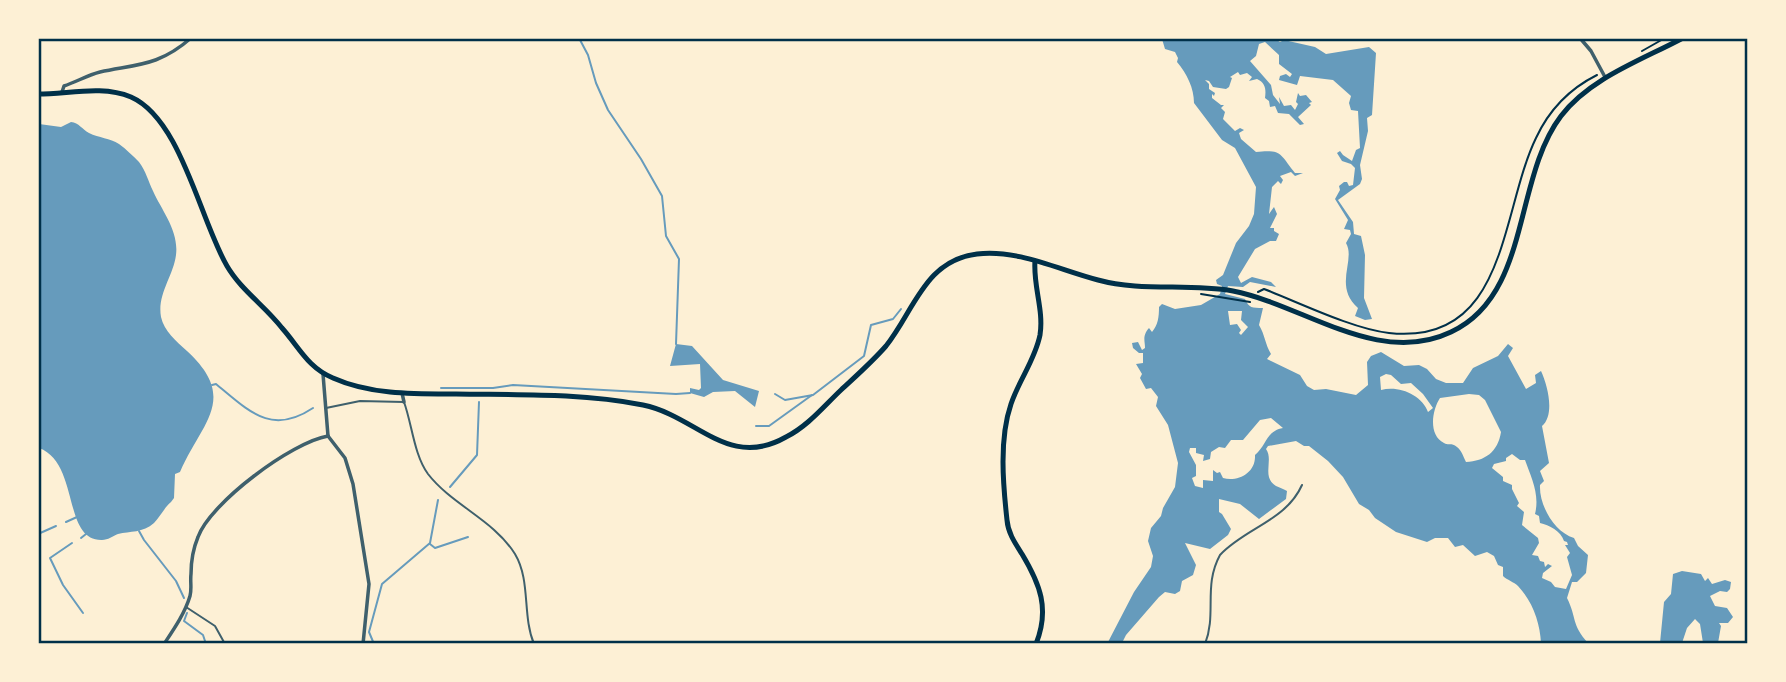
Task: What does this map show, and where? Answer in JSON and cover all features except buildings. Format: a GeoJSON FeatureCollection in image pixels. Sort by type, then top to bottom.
{"type":"FeatureCollection","features":[{"type":"Feature","properties":{"kind":"main road"},"geometry":{"type":"LineString","coordinates":[[38,94],[95,91],[117,93],[140,102],[157,117],[172,141],[215,242],[230,270],[248,293],[280,324],[308,362],[323,374],[353,385],[402,393],[556,396],[624,402],[658,408],[676,415],[732,447],[760,447],[783,439],[804,425],[870,362],[893,336],[923,286],[941,267],[957,259],[978,254],[996,254],[1035,261],[1116,284],[1224,290],[1264,300],[1378,340],[1406,343],[1423,341],[1457,329],[1483,310],[1502,278],[1537,162],[1550,133],[1577,98],[1606,79],[1683,38]]}},
{"type":"Feature","properties":{"kind":"main road"},"geometry":{"type":"LineString","coordinates":[[1035,261],[1041,312],[1040,332],[1036,351],[1010,406],[1004,456],[1008,528],[1036,578],[1042,596],[1044,617],[1036,643]]}},
{"type":"Feature","properties":{"kind":"street"},"geometry":{"type":"LineString","coordinates":[[62,94],[64,86],[96,73],[134,67],[167,56],[191,38]]}},
{"type":"Feature","properties":{"kind":"street"},"geometry":{"type":"LineString","coordinates":[[1580,38],[1591,51],[1606,79]]}},
{"type":"Feature","properties":{"kind":"street"},"geometry":{"type":"LineString","coordinates":[[323,374],[328,436],[345,458],[353,484],[369,584],[363,643]]}},
{"type":"Feature","properties":{"kind":"street"},"geometry":{"type":"LineString","coordinates":[[402,393],[404,402]]}},
{"type":"Feature","properties":{"kind":"street"},"geometry":{"type":"LineString","coordinates":[[164,643],[190,594],[194,548],[211,514],[278,458],[305,443],[328,436]]}},
{"type":"Feature","properties":{"kind":"lane"},"geometry":{"type":"LineString","coordinates":[[324,408],[360,401],[404,402],[421,460],[428,474],[497,532],[510,546],[519,562],[524,581],[526,619],[534,643]]}},
{"type":"Feature","properties":{"kind":"lane"},"geometry":{"type":"LineString","coordinates":[[1205,643],[1210,627],[1209,592],[1214,567],[1220,555],[1278,514],[1292,502],[1302,485]]}},
{"type":"Feature","properties":{"kind":"lane"},"geometry":{"type":"LineString","coordinates":[[185,606],[215,626],[225,643]]}},
{"type":"Feature","properties":{"kind":"path"},"geometry":{"type":"LineString","coordinates":[[1635,55],[1665,38]]}},
{"type":"Feature","properties":{"kind":"path"},"geometry":{"type":"LineString","coordinates":[[1257,293],[1264,289],[1356,324],[1389,333],[1427,330],[1457,319],[1479,298],[1492,275],[1528,159],[1541,128],[1565,96],[1602,72]]}},
{"type":"Feature","properties":{"kind":"path"},"geometry":{"type":"LineString","coordinates":[[1213,296],[1247,302]]}},
{"type":"Feature","properties":{"kind":"water"},"geometry":{"type":"Polygon","coordinates":[[[1162,39],[1275,39],[1315,47],[1326,54],[1369,47],[1376,53],[1372,115],[1367,118],[1368,131],[1360,165],[1362,179],[1360,184],[1338,200],[1353,222],[1354,234],[1361,236],[1365,255],[1364,298],[1372,319],[1365,320],[1355,316],[1358,308],[1347,291],[1349,257],[1346,243],[1351,234],[1350,230],[1344,229],[1348,220],[1335,199],[1340,190],[1339,186],[1344,182],[1349,186],[1353,185],[1355,168],[1342,161],[1337,153],[1340,151],[1352,161],[1356,150],[1360,148],[1358,111],[1351,110],[1351,96],[1333,80],[1300,76],[1297,85],[1279,80],[1280,76],[1286,74],[1290,77],[1292,74],[1279,64],[1279,55],[1265,42],[1259,44],[1256,56],[1250,61],[1271,85],[1273,95],[1280,104],[1279,97],[1284,106],[1291,105],[1295,110],[1298,93],[1300,96],[1306,95],[1312,102],[1298,117],[1304,124],[1300,125],[1289,114],[1278,113],[1275,106],[1270,107],[1265,98],[1264,85],[1257,79],[1249,81],[1252,77],[1247,73],[1240,75],[1238,72],[1230,77],[1229,87],[1226,89],[1213,87],[1205,80],[1209,89],[1215,93],[1212,98],[1224,105],[1221,108],[1225,112],[1223,119],[1235,131],[1240,128],[1244,130],[1239,133],[1241,139],[1256,152],[1271,151],[1280,155],[1295,173],[1303,173],[1295,176],[1291,172],[1280,176],[1283,180],[1281,184],[1278,181],[1272,187],[1269,214],[1274,207],[1277,214],[1270,228],[1274,228],[1279,234],[1276,241],[1270,241],[1255,249],[1238,277],[1241,283],[1252,277],[1271,282],[1276,287],[1250,282],[1243,287],[1228,286],[1225,294],[1245,299],[1251,307],[1263,308],[1259,325],[1271,354],[1267,359],[1300,375],[1307,386],[1314,390],[1326,389],[1356,395],[1368,385],[1367,362],[1371,356],[1381,352],[1404,366],[1419,365],[1436,379],[1446,383],[1463,383],[1473,368],[1498,356],[1508,344],[1513,348],[1508,356],[1526,389],[1536,383],[1535,375],[1541,371],[1549,400],[1548,415],[1542,426],[1549,463],[1540,471],[1544,481],[1540,485],[1540,493],[1554,524],[1574,538],[1588,555],[1586,573],[1577,582],[1572,582],[1567,598],[1577,626],[1588,643],[1541,643],[1532,606],[1518,586],[1503,576],[1503,567],[1498,565],[1494,556],[1487,552],[1475,556],[1463,545],[1455,547],[1448,538],[1435,538],[1427,542],[1396,532],[1359,504],[1343,477],[1328,461],[1309,446],[1296,441],[1268,446],[1266,449],[1269,478],[1276,486],[1287,491],[1286,499],[1259,519],[1240,504],[1219,499],[1219,512],[1231,529],[1228,535],[1210,549],[1185,543],[1196,565],[1193,575],[1182,581],[1180,591],[1175,594],[1165,592],[1159,597],[1122,643],[1107,644],[1134,592],[1151,567],[1153,556],[1148,541],[1151,528],[1161,516],[1175,487],[1178,463],[1168,425],[1156,406],[1158,397],[1151,388],[1146,389],[1140,378],[1142,374],[1136,364],[1143,363],[1143,353],[1133,348],[1132,343],[1138,342],[1142,350],[1145,348],[1145,334],[1149,328],[1152,332],[1156,327],[1159,307],[1162,304],[1175,309],[1201,305],[1220,294],[1222,286],[1217,284],[1216,280],[1223,275],[1236,243],[1254,214],[1256,187],[1235,148],[1222,140],[1194,103],[1187,76],[1177,62],[1175,52],[1165,49],[1162,39]],[[1228,311],[1230,325],[1237,324],[1241,335],[1248,327],[1241,320],[1242,311],[1228,311]],[[1386,374],[1380,377],[1381,390],[1402,390],[1421,401],[1428,412],[1433,408],[1411,383],[1401,384],[1386,374]],[[1469,394],[1440,398],[1433,422],[1439,439],[1457,447],[1466,462],[1479,460],[1490,454],[1497,445],[1501,432],[1485,400],[1479,395],[1469,394]],[[1271,418],[1260,420],[1243,440],[1231,440],[1225,448],[1219,447],[1211,452],[1210,459],[1203,461],[1204,455],[1196,453],[1196,448],[1190,448],[1189,452],[1196,465],[1196,476],[1192,478],[1195,486],[1203,488],[1203,480],[1213,481],[1213,470],[1229,479],[1245,475],[1253,467],[1255,455],[1270,435],[1283,428],[1271,418]],[[1512,454],[1506,461],[1494,464],[1492,468],[1503,477],[1503,481],[1512,485],[1519,503],[1517,506],[1524,512],[1522,525],[1538,538],[1539,543],[1532,555],[1538,556],[1545,567],[1548,564],[1552,566],[1543,573],[1542,578],[1555,587],[1566,589],[1572,575],[1567,557],[1570,553],[1565,545],[1568,545],[1567,542],[1554,529],[1540,523],[1539,516],[1535,514],[1536,493],[1525,460],[1512,454]]]}},
{"type":"Feature","properties":{"kind":"water"},"geometry":{"type":"Polygon","coordinates":[[[71,122],[89,133],[119,144],[143,169],[172,229],[176,246],[174,263],[161,301],[161,317],[171,336],[203,368],[211,383],[213,397],[206,424],[180,472],[175,474],[174,498],[171,502],[150,526],[102,540],[89,537],[81,528],[61,469],[52,456],[39,448],[39,124],[61,127],[71,122]]]}},
{"type":"Feature","properties":{"kind":"water"},"geometry":{"type":"Polygon","coordinates":[[[676,344],[692,346],[723,380],[759,391],[755,407],[735,391],[713,392],[704,397],[690,393],[690,388],[701,388],[700,364],[670,366],[676,344]]]}},
{"type":"Feature","properties":{"kind":"water"},"geometry":{"type":"Polygon","coordinates":[[[1682,571],[1701,574],[1705,581],[1708,578],[1712,584],[1725,580],[1731,582],[1727,592],[1720,591],[1710,596],[1715,606],[1727,608],[1733,617],[1728,623],[1719,623],[1721,626],[1718,643],[1703,643],[1700,624],[1695,619],[1687,628],[1682,643],[1660,643],[1664,602],[1671,594],[1673,574],[1682,571]]]}},
{"type":"Feature","properties":{"kind":"waterway"},"geometry":{"type":"LineString","coordinates":[[579,38],[608,110],[662,196],[666,236],[679,259],[676,344]]}},
{"type":"Feature","properties":{"kind":"waterway"},"geometry":{"type":"LineString","coordinates":[[775,394],[785,400],[813,395],[864,356],[871,325],[893,319],[901,309]]}},
{"type":"Feature","properties":{"kind":"waterway"},"geometry":{"type":"LineString","coordinates":[[212,385],[216,384],[250,411],[273,420],[285,420],[313,408]]}},
{"type":"Feature","properties":{"kind":"waterway"},"geometry":{"type":"LineString","coordinates":[[441,388],[493,388],[513,385],[690,393]]}},
{"type":"Feature","properties":{"kind":"waterway"},"geometry":{"type":"LineString","coordinates":[[756,426],[769,426],[812,395]]}},
{"type":"Feature","properties":{"kind":"waterway"},"geometry":{"type":"LineString","coordinates":[[450,487],[477,455],[479,402]]}},
{"type":"Feature","properties":{"kind":"waterway"},"geometry":{"type":"LineString","coordinates":[[374,644],[369,632],[382,584],[430,543],[438,500]]}},
{"type":"Feature","properties":{"kind":"waterway"},"geometry":{"type":"LineString","coordinates":[[66,522],[77,517]]}},
{"type":"Feature","properties":{"kind":"waterway"},"geometry":{"type":"LineString","coordinates":[[38,534],[56,526]]}},
{"type":"Feature","properties":{"kind":"waterway"},"geometry":{"type":"LineString","coordinates":[[139,531],[176,581],[184,598]]}},
{"type":"Feature","properties":{"kind":"waterway"},"geometry":{"type":"LineString","coordinates":[[81,538],[86,534]]}},
{"type":"Feature","properties":{"kind":"waterway"},"geometry":{"type":"LineString","coordinates":[[430,544],[435,548],[468,537]]}},
{"type":"Feature","properties":{"kind":"waterway"},"geometry":{"type":"LineString","coordinates":[[72,543],[50,558],[63,585],[83,613]]}},
{"type":"Feature","properties":{"kind":"waterway"},"geometry":{"type":"LineString","coordinates":[[187,613],[184,621],[203,635],[206,644]]}}]}
